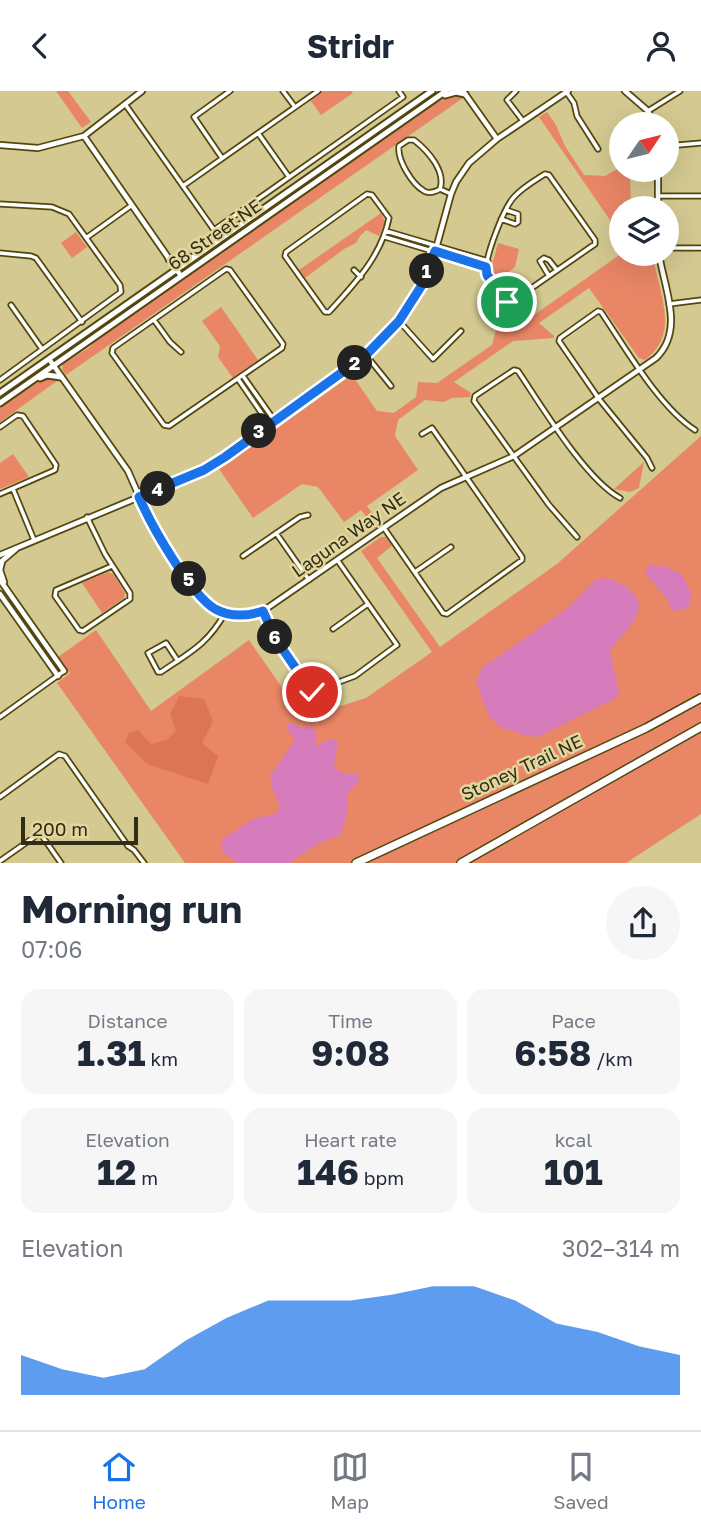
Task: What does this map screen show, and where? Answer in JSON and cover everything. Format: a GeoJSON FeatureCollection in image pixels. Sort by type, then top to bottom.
{"type":"FeatureCollection","features":[{"type":"Feature","properties":{"kind":"highway","name":"Stoney Trail NE"},"geometry":{"type":"LineString","coordinates":[[356,863],[670,716],[701,697]]}},
{"type":"Feature","properties":{"kind":"highway"},"geometry":{"type":"LineString","coordinates":[[461,863],[701,727]]}},
{"type":"Feature","properties":{"kind":"main road","name":"68 Street NE"},"geometry":{"type":"LineString","coordinates":[[0,403],[179,273],[197,256],[432,91]]}},
{"type":"Feature","properties":{"kind":"main road","name":"68 Street NE"},"geometry":{"type":"LineString","coordinates":[[0,393],[446,91]]}},
{"type":"Feature","properties":{"kind":"main road"},"geometry":{"type":"LineString","coordinates":[[435,99],[453,92],[464,92]]}},
{"type":"Feature","properties":{"kind":"main road"},"geometry":{"type":"LineString","coordinates":[[169,259],[180,260],[197,256]]}},
{"type":"Feature","properties":{"kind":"main road"},"geometry":{"type":"LineString","coordinates":[[34,380],[47,375],[61,377]]}},
{"type":"Feature","properties":{"kind":"street"},"geometry":{"type":"LineString","coordinates":[[0,145],[38,148],[84,136],[142,91]]}},
{"type":"Feature","properties":{"kind":"street"},"geometry":{"type":"LineString","coordinates":[[222,158],[194,117],[230,91]]}},
{"type":"Feature","properties":{"kind":"street"},"geometry":{"type":"LineString","coordinates":[[283,91],[295,107]]}},
{"type":"Feature","properties":{"kind":"street"},"geometry":{"type":"LineString","coordinates":[[183,187],[318,91]]}},
{"type":"Feature","properties":{"kind":"street"},"geometry":{"type":"LineString","coordinates":[[125,104],[214,230],[403,97],[399,91]]}},
{"type":"Feature","properties":{"kind":"street"},"geometry":{"type":"LineString","coordinates":[[516,91],[507,100],[523,121]]}},
{"type":"Feature","properties":{"kind":"street"},"geometry":{"type":"LineString","coordinates":[[0,555],[204,470],[366,355],[399,321],[422,285],[452,192],[469,163],[497,139],[567,91],[577,116],[598,149]]}},
{"type":"Feature","properties":{"kind":"street"},"geometry":{"type":"LineString","coordinates":[[625,91],[648,111],[680,91]]}},
{"type":"Feature","properties":{"kind":"street"},"geometry":{"type":"LineString","coordinates":[[464,92],[497,139]]}},
{"type":"Feature","properties":{"kind":"street"},"geometry":{"type":"LineString","coordinates":[[258,133],[289,177]]}},
{"type":"Feature","properties":{"kind":"street"},"geometry":{"type":"LineString","coordinates":[[84,136],[179,273]]}},
{"type":"Feature","properties":{"kind":"street"},"geometry":{"type":"LineString","coordinates":[[408,140],[414,140],[425,148],[436,165],[441,187],[433,193],[425,192],[414,181],[398,154],[399,146],[408,140]]}},
{"type":"Feature","properties":{"kind":"street"},"geometry":{"type":"LineString","coordinates":[[679,145],[701,143]]}},
{"type":"Feature","properties":{"kind":"street"},"geometry":{"type":"LineString","coordinates":[[545,174],[549,175],[595,240],[595,244],[510,303],[507,302],[487,275],[486,267],[505,209],[523,189],[545,174]]}},
{"type":"Feature","properties":{"kind":"street"},"geometry":{"type":"LineString","coordinates":[[658,182],[658,196]]}},
{"type":"Feature","properties":{"kind":"street"},"geometry":{"type":"LineString","coordinates":[[441,187],[452,192]]}},
{"type":"Feature","properties":{"kind":"street"},"geometry":{"type":"LineString","coordinates":[[367,194],[372,195],[389,218],[386,231],[361,277],[329,312],[325,312],[285,256],[286,252],[367,194]]}},
{"type":"Feature","properties":{"kind":"street"},"geometry":{"type":"LineString","coordinates":[[679,196],[701,196]]}},
{"type":"Feature","properties":{"kind":"street"},"geometry":{"type":"LineString","coordinates":[[0,204],[59,208],[69,214],[120,285],[121,292],[0,379]]}},
{"type":"Feature","properties":{"kind":"street"},"geometry":{"type":"LineString","coordinates":[[86,238],[132,205]]}},
{"type":"Feature","properties":{"kind":"street"},"geometry":{"type":"LineString","coordinates":[[501,219],[515,224],[520,218],[518,214],[505,209]]}},
{"type":"Feature","properties":{"kind":"street"},"geometry":{"type":"LineString","coordinates":[[386,231],[486,267]]}},
{"type":"Feature","properties":{"kind":"street"},"geometry":{"type":"LineString","coordinates":[[384,237],[488,261]]}},
{"type":"Feature","properties":{"kind":"street"},"geometry":{"type":"LineString","coordinates":[[679,248],[701,248]]}},
{"type":"Feature","properties":{"kind":"street"},"geometry":{"type":"LineString","coordinates":[[0,253],[36,258],[82,321]]}},
{"type":"Feature","properties":{"kind":"street"},"geometry":{"type":"LineString","coordinates":[[549,276],[540,261],[544,258],[549,260],[556,270]]}},
{"type":"Feature","properties":{"kind":"street","name":"Laguna Way NE"},"geometry":{"type":"LineString","coordinates":[[225,613],[238,615],[263,611],[449,482],[514,456],[640,370],[666,348],[672,322],[661,266]]}},
{"type":"Feature","properties":{"kind":"street"},"geometry":{"type":"LineString","coordinates":[[226,269],[230,270],[283,344],[282,348],[243,376],[169,426],[163,425],[112,353],[113,348],[226,269]]}},
{"type":"Feature","properties":{"kind":"street"},"geometry":{"type":"LineString","coordinates":[[354,270],[361,277]]}},
{"type":"Feature","properties":{"kind":"street"},"geometry":{"type":"LineString","coordinates":[[669,304],[701,300]]}},
{"type":"Feature","properties":{"kind":"street"},"geometry":{"type":"LineString","coordinates":[[11,305],[42,350]]}},
{"type":"Feature","properties":{"kind":"street"},"geometry":{"type":"LineString","coordinates":[[652,468],[647,458],[599,399],[559,341],[560,338],[598,311],[601,312],[640,370],[695,430]]}},
{"type":"Feature","properties":{"kind":"street"},"geometry":{"type":"LineString","coordinates":[[154,320],[181,352]]}},
{"type":"Feature","properties":{"kind":"street"},"geometry":{"type":"LineString","coordinates":[[399,321],[433,359],[461,331]]}},
{"type":"Feature","properties":{"kind":"street"},"geometry":{"type":"LineString","coordinates":[[366,355],[391,386]]}},
{"type":"Feature","properties":{"kind":"street"},"geometry":{"type":"LineString","coordinates":[[49,359],[128,471],[150,521],[199,593],[215,609],[225,613],[206,642],[178,660],[158,672],[148,653],[166,643],[178,660]]}},
{"type":"Feature","properties":{"kind":"street"},"geometry":{"type":"LineString","coordinates":[[578,537],[549,505],[474,401],[475,396],[514,370],[517,371],[557,428],[604,486],[620,498]]}},
{"type":"Feature","properties":{"kind":"street"},"geometry":{"type":"LineString","coordinates":[[243,376],[272,422]]}},
{"type":"Feature","properties":{"kind":"street"},"geometry":{"type":"LineString","coordinates":[[238,379],[272,422]]}},
{"type":"Feature","properties":{"kind":"street"},"geometry":{"type":"LineString","coordinates":[[0,427],[18,415],[23,416],[56,465],[55,471],[0,493]]}},
{"type":"Feature","properties":{"kind":"street"},"geometry":{"type":"LineString","coordinates":[[384,528],[443,613],[447,614],[522,560],[432,428],[422,434]]}},
{"type":"Feature","properties":{"kind":"street"},"geometry":{"type":"LineString","coordinates":[[13,489],[34,540]]}},
{"type":"Feature","properties":{"kind":"street"},"geometry":{"type":"LineString","coordinates":[[243,556],[307,515]]}},
{"type":"Feature","properties":{"kind":"street"},"geometry":{"type":"LineString","coordinates":[[88,517],[112,566],[130,593],[130,599],[83,631],[55,596],[56,590],[112,566]]}},
{"type":"Feature","properties":{"kind":"street"},"geometry":{"type":"LineString","coordinates":[[276,533],[309,580]]}},
{"type":"Feature","properties":{"kind":"street"},"geometry":{"type":"LineString","coordinates":[[415,572],[451,547]]}},
{"type":"Feature","properties":{"kind":"street"},"geometry":{"type":"LineString","coordinates":[[8,592],[2,576],[1,562],[17,548]]}},
{"type":"Feature","properties":{"kind":"street"},"geometry":{"type":"LineString","coordinates":[[263,611],[275,638],[312,692],[355,676],[397,645],[338,561]]}},
{"type":"Feature","properties":{"kind":"street"},"geometry":{"type":"LineString","coordinates":[[0,580],[64,671],[0,717]]}},
{"type":"Feature","properties":{"kind":"street"},"geometry":{"type":"LineString","coordinates":[[0,594],[58,675]]}},
{"type":"Feature","properties":{"kind":"street"},"geometry":{"type":"LineString","coordinates":[[333,629],[368,604]]}},
{"type":"Feature","properties":{"kind":"street"},"geometry":{"type":"LineString","coordinates":[[0,797],[59,754],[65,756],[128,846],[144,863]]}},
{"type":"Feature","properties":{"kind":"street"},"geometry":{"type":"LineString","coordinates":[[0,861],[40,833],[61,863]]}},
{"type":"Feature","properties":{"kind":"shaded area"},"geometry":{"type":"Polygon","coordinates":[[[56,91],[68,91],[91,122],[82,128],[56,91]]]}},
{"type":"Feature","properties":{"kind":"shaded area"},"geometry":{"type":"Polygon","coordinates":[[[323,91],[353,93],[321,115],[310,100],[323,91]]]}},
{"type":"Feature","properties":{"kind":"shaded area"},"geometry":{"type":"Polygon","coordinates":[[[454,95],[463,98],[66,375],[62,369],[63,364],[90,347],[98,337],[400,126],[433,104],[454,95]]]}},
{"type":"Feature","properties":{"kind":"shaded area"},"geometry":{"type":"Polygon","coordinates":[[[547,112],[584,175],[609,174],[609,182],[630,182],[631,196],[609,196],[609,219],[539,117],[547,112]]]}},
{"type":"Feature","properties":{"kind":"shaded area"},"geometry":{"type":"Polygon","coordinates":[[[381,213],[385,222],[379,236],[366,230],[356,243],[305,278],[299,270],[381,213]]]}},
{"type":"Feature","properties":{"kind":"shaded area"},"geometry":{"type":"Polygon","coordinates":[[[76,232],[87,247],[72,258],[61,243],[76,232]]]}},
{"type":"Feature","properties":{"kind":"shaded area"},"geometry":{"type":"Polygon","coordinates":[[[498,243],[519,249],[515,267],[496,281],[491,269],[498,243]]]}},
{"type":"Feature","properties":{"kind":"shaded area"},"geometry":{"type":"Polygon","coordinates":[[[609,262],[609,266],[655,266],[665,324],[656,349],[645,360],[639,358],[589,288],[539,323],[554,338],[513,341],[454,382],[471,393],[470,397],[452,398],[444,402],[425,400],[398,420],[395,436],[418,470],[367,506],[380,525],[375,529],[361,510],[344,522],[318,487],[302,484],[253,518],[219,469],[352,375],[377,411],[394,413],[416,397],[418,382],[437,383],[492,345],[496,329],[514,329],[609,262]]]}},
{"type":"Feature","properties":{"kind":"shaded area"},"geometry":{"type":"Polygon","coordinates":[[[221,307],[258,360],[233,378],[218,357],[220,346],[202,321],[221,307]]]}},
{"type":"Feature","properties":{"kind":"shaded area"},"geometry":{"type":"Polygon","coordinates":[[[42,380],[57,381],[0,422],[0,406],[42,380]]]}},
{"type":"Feature","properties":{"kind":"shaded area"},"geometry":{"type":"Polygon","coordinates":[[[701,436],[701,814],[626,863],[185,863],[57,683],[70,673],[58,657],[96,630],[151,711],[249,640],[303,718],[366,698],[432,652],[361,551],[381,537],[386,537],[392,546],[377,558],[440,647],[557,564],[701,436]]]}},
{"type":"Feature","properties":{"kind":"shaded area"},"geometry":{"type":"Polygon","coordinates":[[[13,454],[29,477],[0,489],[0,463],[13,454]]]}},
{"type":"Feature","properties":{"kind":"shaded area"},"geometry":{"type":"Polygon","coordinates":[[[644,462],[639,488],[630,492],[614,489],[644,462]]]}},
{"type":"Feature","properties":{"kind":"shaded area"},"geometry":{"type":"Polygon","coordinates":[[[652,564],[659,567],[667,565],[672,571],[681,573],[691,592],[690,605],[687,608],[674,611],[670,608],[668,600],[645,573],[652,564]]]}},
{"type":"Feature","properties":{"kind":"shaded area"},"geometry":{"type":"Polygon","coordinates":[[[108,572],[113,574],[125,593],[124,598],[102,613],[82,583],[108,572]]]}},
{"type":"Feature","properties":{"kind":"shaded area"},"geometry":{"type":"Polygon","coordinates":[[[603,578],[618,582],[629,589],[639,608],[637,616],[610,652],[619,693],[613,700],[539,736],[503,729],[489,716],[476,682],[483,667],[568,608],[594,581],[603,578]]]}},
{"type":"Feature","properties":{"kind":"shaded area"},"geometry":{"type":"Polygon","coordinates":[[[179,696],[204,699],[213,721],[202,743],[218,756],[208,784],[147,764],[125,742],[128,734],[138,730],[151,744],[166,740],[176,731],[170,714],[179,696]]]}},
{"type":"Feature","properties":{"kind":"shaded area"},"geometry":{"type":"Polygon","coordinates":[[[293,723],[301,728],[311,726],[316,732],[315,744],[318,746],[328,739],[338,741],[334,768],[345,774],[358,774],[359,781],[348,793],[346,820],[340,835],[317,844],[289,863],[238,863],[223,852],[221,844],[223,839],[253,819],[275,814],[280,806],[272,789],[270,776],[293,743],[293,736],[286,730],[288,724],[293,723]]]}},
{"type":"Feature","properties":{"kind":"route"},"geometry":{"type":"LineString","coordinates":[[312,692],[275,638],[263,611],[238,615],[225,613],[215,609],[199,593],[150,521],[139,497],[204,470],[225,457],[366,355],[399,321],[422,285],[435,251],[486,267],[487,275],[507,302]]}}]}
